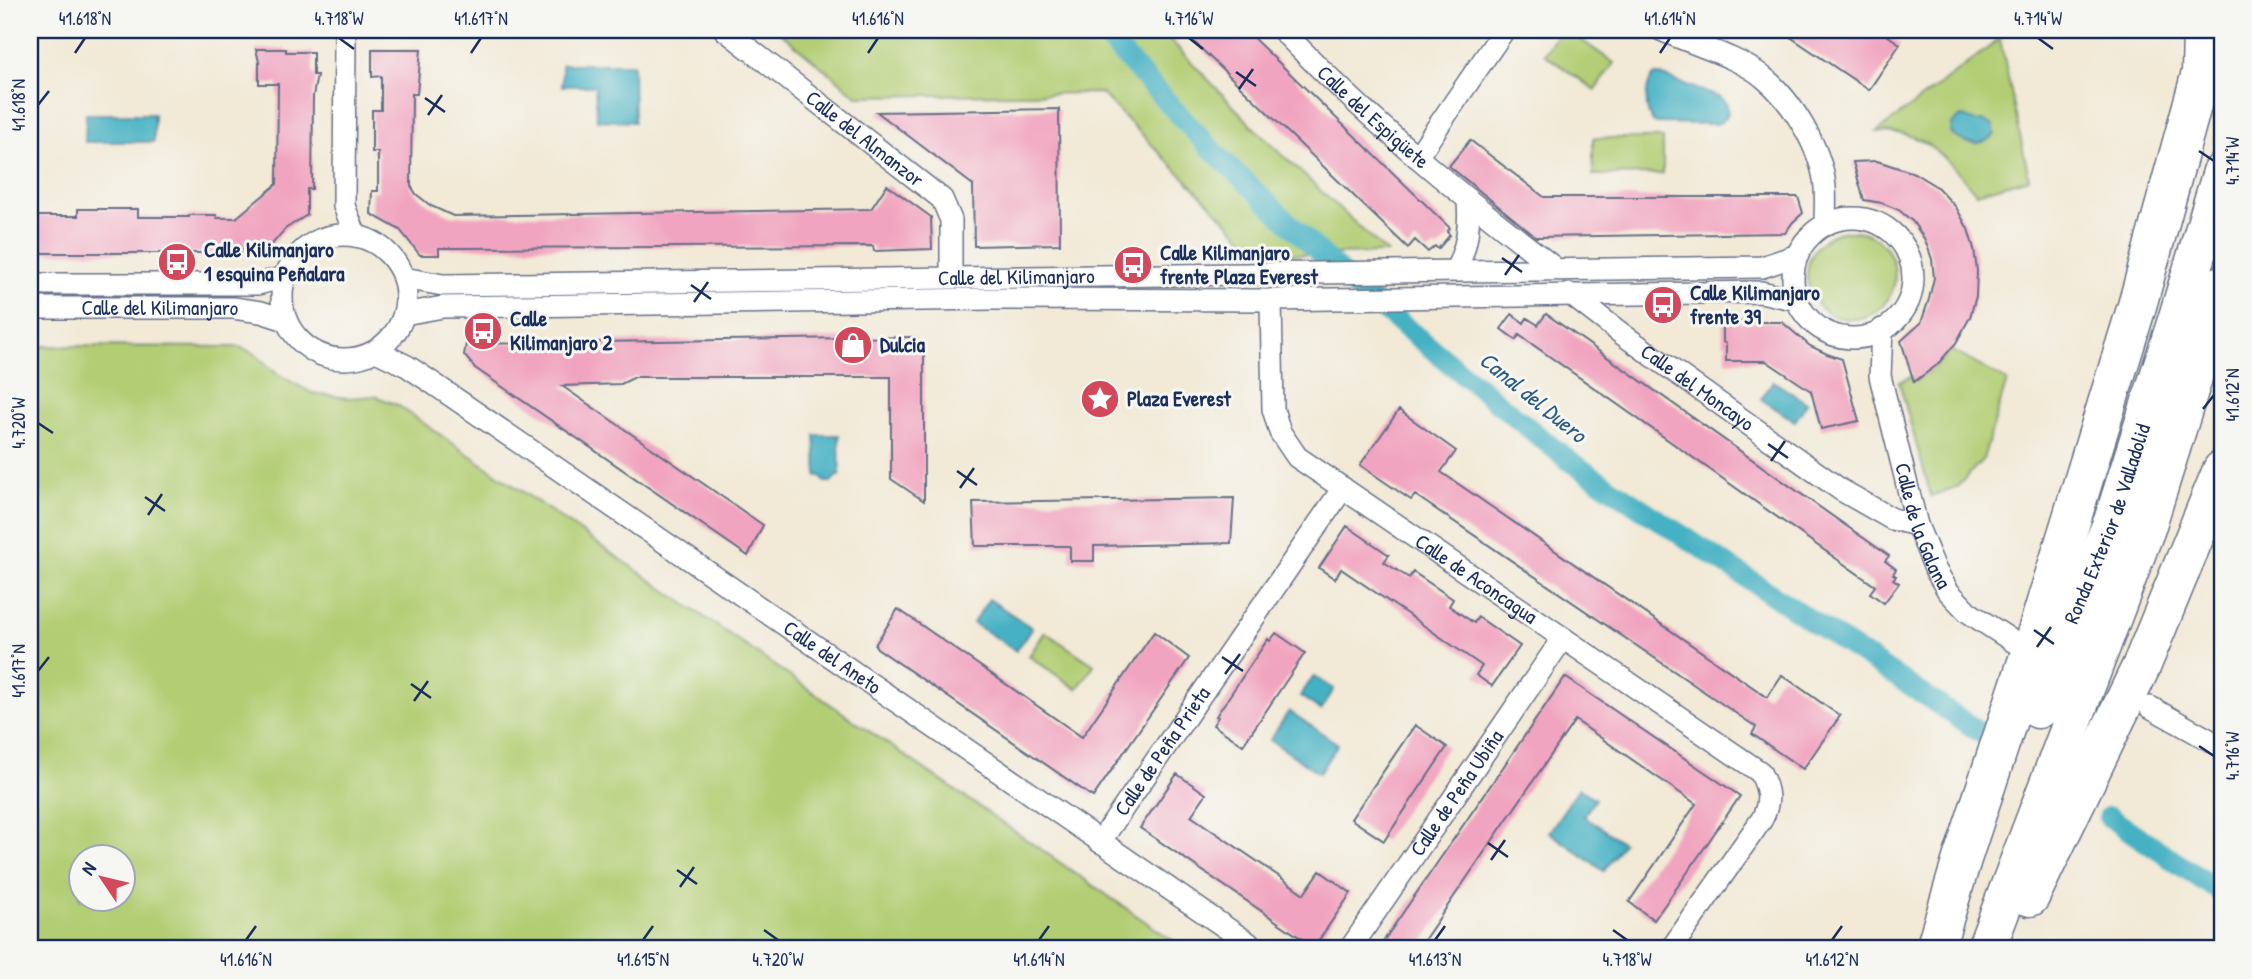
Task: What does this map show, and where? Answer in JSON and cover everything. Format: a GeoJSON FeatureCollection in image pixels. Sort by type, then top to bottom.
{"type":"FeatureCollection","features":[{"type":"Feature","properties":{"kind":"highway"},"geometry":{"type":"LineString","coordinates":[[1935,949],[2040,622],[2137,306],[2201,73],[2202,30]]}},
{"type":"Feature","properties":{"kind":"highway","name":"Ronda Exterior de Valladolid"},"geometry":{"type":"LineString","coordinates":[[1946,949],[2066,633],[2112,521],[2222,172]]}},
{"type":"Feature","properties":{"kind":"highway","name":"Ronda Exterior de Valladolid"},"geometry":{"type":"LineString","coordinates":[[1986,949],[2146,528],[2222,285]]}},
{"type":"Feature","properties":{"kind":"highway"},"geometry":{"type":"LineString","coordinates":[[2006,949],[2141,667],[2222,470]]}},
{"type":"Feature","properties":{"kind":"street"},"geometry":{"type":"LineString","coordinates":[[345,30],[345,206],[356,236]]}},
{"type":"Feature","properties":{"kind":"street","name":"Calle del Almanzor"},"geometry":{"type":"LineString","coordinates":[[725,30],[942,199],[951,219],[951,277]]}},
{"type":"Feature","properties":{"kind":"street","name":"Calle del Espigüete"},"geometry":{"type":"LineString","coordinates":[[1282,30],[1388,133],[1468,202],[1556,269]]}},
{"type":"Feature","properties":{"kind":"street"},"geometry":{"type":"LineString","coordinates":[[1417,157],[1504,30]]}},
{"type":"Feature","properties":{"kind":"street"},"geometry":{"type":"LineString","coordinates":[[1661,30],[1735,61],[1763,76],[1789,104],[1819,160],[1825,185],[1825,225]]}},
{"type":"Feature","properties":{"kind":"street"},"geometry":{"type":"LineString","coordinates":[[1825,185],[1851,218]]}},
{"type":"Feature","properties":{"kind":"street"},"geometry":{"type":"LineString","coordinates":[[1456,270],[1468,238],[1468,202]]}},
{"type":"Feature","properties":{"kind":"street"},"geometry":{"type":"LineString","coordinates":[[328,237],[345,206]]}},
{"type":"Feature","properties":{"kind":"street"},"geometry":{"type":"LineString","coordinates":[[1851,218],[1867,219],[1888,229],[1901,241],[1910,262],[1913,281],[1908,302],[1900,314],[1882,330],[1870,335],[1842,337],[1822,329],[1809,318],[1797,300],[1793,276],[1802,245],[1813,233],[1825,225],[1851,218]]}},
{"type":"Feature","properties":{"kind":"street"},"geometry":{"type":"LineString","coordinates":[[356,236],[382,248],[398,266],[404,278],[406,294],[404,314],[397,330],[383,345],[349,359],[325,357],[299,340],[286,320],[282,298],[285,276],[303,251],[328,237],[356,236]]}},
{"type":"Feature","properties":{"kind":"street","name":"Calle del Kilimanjaro"},"geometry":{"type":"LineString","coordinates":[[404,278],[443,285],[1762,267],[1798,255]]}},
{"type":"Feature","properties":{"kind":"street","name":"Calle del Kilimanjaro"},"geometry":{"type":"LineString","coordinates":[[30,284],[258,284],[285,276]]}},
{"type":"Feature","properties":{"kind":"street","name":"Calle del Kilimanjaro"},"geometry":{"type":"LineString","coordinates":[[404,314],[443,307],[955,299],[1271,300],[1761,292],[1797,300]]}},
{"type":"Feature","properties":{"kind":"street","name":"Calle del Moncayo"},"geometry":{"type":"LineString","coordinates":[[1622,334],[1621,315],[1630,293]]}},
{"type":"Feature","properties":{"kind":"street","name":"Calle del Moncayo"},"geometry":{"type":"LineString","coordinates":[[1570,294],[1841,489],[1892,519],[1917,525]]}},
{"type":"Feature","properties":{"kind":"street","name":"Calle de Aconcagua"},"geometry":{"type":"LineString","coordinates":[[1271,300],[1273,409],[1280,432],[1297,457],[1760,772],[1768,788],[1769,805],[1671,949]]}},
{"type":"Feature","properties":{"kind":"street","name":"Calle del Kilimanjaro"},"geometry":{"type":"LineString","coordinates":[[30,308],[233,308],[261,312],[286,320]]}},
{"type":"Feature","properties":{"kind":"street","name":"Calle de la Galana"},"geometry":{"type":"LineString","coordinates":[[1882,330],[1881,376],[1917,525],[1936,571],[1948,591],[1968,612],[2014,642]]}},
{"type":"Feature","properties":{"kind":"street","name":"Calle de la Galana"},"geometry":{"type":"LineString","coordinates":[[1857,337],[1881,376]]}},
{"type":"Feature","properties":{"kind":"street","name":"Calle del Aneto"},"geometry":{"type":"LineString","coordinates":[[383,345],[407,366],[1257,949]]}},
{"type":"Feature","properties":{"kind":"street","name":"Calle de Peña Prieta"},"geometry":{"type":"LineString","coordinates":[[1100,842],[1343,488]]}},
{"type":"Feature","properties":{"kind":"street","name":"Calle de Peña Ubiña"},"geometry":{"type":"LineString","coordinates":[[1350,949],[1563,638]]}},
{"type":"Feature","properties":{"kind":"street"},"geometry":{"type":"LineString","coordinates":[[2150,707],[2222,747]]}},
{"type":"Feature","properties":{"kind":"green space"},"geometry":{"type":"Polygon","coordinates":[[[777,30],[1161,30],[1258,132],[1387,253],[1260,255],[1101,93],[857,96],[777,30]]]}},
{"type":"Feature","properties":{"kind":"green space"},"geometry":{"type":"Polygon","coordinates":[[[1561,30],[1567,30],[1614,63],[1595,90],[1544,54],[1561,30]]]}},
{"type":"Feature","properties":{"kind":"green space"},"geometry":{"type":"Polygon","coordinates":[[[2000,39],[2029,178],[1976,193],[1944,158],[1926,143],[1904,134],[1877,132],[2000,39]]]}},
{"type":"Feature","properties":{"kind":"green space"},"geometry":{"type":"Polygon","coordinates":[[[1593,138],[1663,138],[1663,174],[1593,175],[1593,138]]]}},
{"type":"Feature","properties":{"kind":"green space"},"geometry":{"type":"Polygon","coordinates":[[[1851,231],[1876,238],[1888,250],[1895,275],[1888,300],[1876,312],[1851,319],[1826,312],[1814,300],[1807,275],[1814,250],[1826,238],[1851,231]]]}},
{"type":"Feature","properties":{"kind":"green space"},"geometry":{"type":"Polygon","coordinates":[[[30,346],[239,347],[254,353],[276,373],[312,393],[348,398],[375,396],[397,405],[1185,949],[30,949],[30,346]]]}},
{"type":"Feature","properties":{"kind":"green space"},"geometry":{"type":"Polygon","coordinates":[[[1951,350],[2007,381],[1983,459],[1957,487],[1931,496],[1899,382],[1912,376],[1915,381],[1937,365],[1951,350]]]}},
{"type":"Feature","properties":{"kind":"green space"},"geometry":{"type":"Polygon","coordinates":[[[1045,632],[1094,665],[1077,689],[1029,656],[1045,632]]]}},
{"type":"Feature","properties":{"kind":"water"},"geometry":{"type":"Polygon","coordinates":[[[562,64],[633,64],[634,122],[597,120],[595,86],[562,86],[562,64]]]}},
{"type":"Feature","properties":{"kind":"water"},"geometry":{"type":"Polygon","coordinates":[[[1655,75],[1721,98],[1727,105],[1726,117],[1716,124],[1654,123],[1648,113],[1647,91],[1655,75]]]}},
{"type":"Feature","properties":{"kind":"water"},"geometry":{"type":"Polygon","coordinates":[[[86,114],[154,114],[154,142],[85,142],[86,114]]]}},
{"type":"Feature","properties":{"kind":"water"},"geometry":{"type":"Polygon","coordinates":[[[1961,116],[1993,125],[1995,135],[1984,142],[1967,143],[1951,133],[1952,124],[1961,116]]]}},
{"type":"Feature","properties":{"kind":"water"},"geometry":{"type":"Polygon","coordinates":[[[1773,381],[1807,403],[1795,421],[1761,399],[1773,381]]]}},
{"type":"Feature","properties":{"kind":"water"},"geometry":{"type":"Polygon","coordinates":[[[815,435],[839,435],[840,476],[836,476],[832,482],[825,482],[821,476],[817,476],[815,435]]]}},
{"type":"Feature","properties":{"kind":"water"},"geometry":{"type":"Polygon","coordinates":[[[989,599],[1032,628],[1016,651],[973,623],[989,599]]]}},
{"type":"Feature","properties":{"kind":"water"},"geometry":{"type":"Polygon","coordinates":[[[1314,676],[1334,689],[1321,710],[1300,696],[1314,676]]]}},
{"type":"Feature","properties":{"kind":"water"},"geometry":{"type":"Polygon","coordinates":[[[1289,711],[1338,744],[1319,773],[1270,740],[1289,711]]]}},
{"type":"Feature","properties":{"kind":"water"},"geometry":{"type":"Polygon","coordinates":[[[1579,788],[1595,799],[1584,816],[1623,843],[1604,871],[1549,832],[1579,788]]]}},
{"type":"Feature","properties":{"kind":"building"},"geometry":{"type":"Polygon","coordinates":[[[1200,30],[1245,30],[1450,228],[1447,232],[1450,235],[1438,249],[1435,246],[1428,252],[1415,240],[1408,248],[1191,39],[1200,30]]]}},
{"type":"Feature","properties":{"kind":"building"},"geometry":{"type":"Polygon","coordinates":[[[1780,30],[1879,30],[1900,44],[1869,90],[1780,30]]]}},
{"type":"Feature","properties":{"kind":"building"},"geometry":{"type":"Polygon","coordinates":[[[256,49],[313,52],[313,75],[317,75],[313,96],[312,189],[307,189],[307,215],[285,229],[268,249],[241,249],[241,253],[30,253],[30,216],[78,216],[78,209],[138,209],[138,217],[216,215],[217,218],[236,218],[277,184],[278,84],[259,84],[256,49]]]}},
{"type":"Feature","properties":{"kind":"building"},"geometry":{"type":"Polygon","coordinates":[[[372,49],[421,49],[417,94],[412,94],[411,186],[416,194],[431,206],[453,216],[871,209],[887,185],[931,217],[932,249],[874,251],[873,246],[439,248],[439,255],[420,255],[400,230],[371,214],[372,191],[378,191],[378,152],[372,152],[372,110],[381,110],[381,76],[372,77],[372,49]]]}},
{"type":"Feature","properties":{"kind":"building"},"geometry":{"type":"Polygon","coordinates":[[[1059,109],[1060,244],[974,246],[973,185],[877,112],[1059,109]]]}},
{"type":"Feature","properties":{"kind":"building"},"geometry":{"type":"Polygon","coordinates":[[[1470,140],[1544,197],[1798,197],[1803,213],[1785,233],[1536,237],[1449,166],[1470,140]]]}},
{"type":"Feature","properties":{"kind":"building"},"geometry":{"type":"Polygon","coordinates":[[[1877,161],[1914,173],[1937,187],[1956,207],[1968,229],[1974,249],[1976,296],[1970,317],[1956,343],[1937,365],[1914,382],[1901,341],[1921,323],[1934,278],[1932,259],[1925,240],[1913,222],[1899,210],[1864,200],[1853,162],[1877,161]]]}},
{"type":"Feature","properties":{"kind":"building"},"geometry":{"type":"Polygon","coordinates":[[[1512,314],[1524,323],[1527,318],[1538,325],[1546,314],[1889,556],[1885,561],[1896,569],[1893,579],[1899,583],[1884,603],[1870,593],[1875,586],[1519,335],[1516,340],[1501,329],[1512,314]]]}},
{"type":"Feature","properties":{"kind":"building"},"geometry":{"type":"Polygon","coordinates":[[[1723,322],[1782,322],[1810,346],[1842,359],[1859,421],[1821,429],[1811,391],[1766,361],[1726,361],[1723,322]]]}},
{"type":"Feature","properties":{"kind":"building"},"geometry":{"type":"Polygon","coordinates":[[[914,337],[924,348],[924,501],[891,479],[891,377],[635,377],[621,384],[562,386],[763,525],[748,556],[475,368],[464,355],[466,344],[914,337]]]}},
{"type":"Feature","properties":{"kind":"building"},"geometry":{"type":"Polygon","coordinates":[[[1399,410],[1456,451],[1441,472],[1767,697],[1782,675],[1840,716],[1803,769],[1752,734],[1756,727],[1415,495],[1411,500],[1360,465],[1399,410]]]}},
{"type":"Feature","properties":{"kind":"building"},"geometry":{"type":"Polygon","coordinates":[[[1234,498],[1231,543],[1094,546],[1094,561],[1070,561],[1070,546],[975,546],[973,502],[1234,498]]]}},
{"type":"Feature","properties":{"kind":"building"},"geometry":{"type":"Polygon","coordinates":[[[1347,526],[1389,555],[1384,562],[1409,578],[1413,572],[1453,599],[1449,606],[1474,623],[1478,617],[1520,646],[1492,686],[1476,675],[1482,666],[1410,616],[1341,569],[1335,579],[1319,568],[1347,526]]]}},
{"type":"Feature","properties":{"kind":"building"},"geometry":{"type":"Polygon","coordinates":[[[898,609],[1082,737],[1154,632],[1189,658],[1093,797],[877,648],[875,645],[898,609]]]}},
{"type":"Feature","properties":{"kind":"building"},"geometry":{"type":"Polygon","coordinates":[[[1276,633],[1305,653],[1243,745],[1213,725],[1218,717],[1216,716],[1268,639],[1270,641],[1276,633]]]}},
{"type":"Feature","properties":{"kind":"building"},"geometry":{"type":"Polygon","coordinates":[[[1565,677],[1740,796],[1654,920],[1629,902],[1696,804],[1575,720],[1418,949],[1378,949],[1565,677]]]}},
{"type":"Feature","properties":{"kind":"building"},"geometry":{"type":"Polygon","coordinates":[[[1415,725],[1447,747],[1384,841],[1351,819],[1415,725]]]}},
{"type":"Feature","properties":{"kind":"building"},"geometry":{"type":"Polygon","coordinates":[[[1177,774],[1206,794],[1191,816],[1304,894],[1320,871],[1351,893],[1314,947],[1140,828],[1177,774]]]}},
{"type":"Feature","properties":{"kind":"waterway","name":"Canal del Duero"},"geometry":{"type":"LineString","coordinates":[[1100,30],[1209,147],[1355,286],[1568,460],[1989,738]]}},
{"type":"Feature","properties":{"kind":"waterway","name":"Canal del Duero"},"geometry":{"type":"LineString","coordinates":[[2109,817],[2222,893]]}},
{"type":"Feature","properties":{"kind":"place","name":"Calle Kilimanjaro 1 esquina Peñalara"},"geometry":{"type":"Point","coordinates":[177,262]}},
{"type":"Feature","properties":{"kind":"place","name":"Calle Kilimanjaro frente Plaza Everest"},"geometry":{"type":"Point","coordinates":[1133,265]}},
{"type":"Feature","properties":{"kind":"place","name":"Calle Kilimanjaro frente 39"},"geometry":{"type":"Point","coordinates":[1663,305]}},
{"type":"Feature","properties":{"kind":"place","name":"Calle Kilimanjaro 2"},"geometry":{"type":"Point","coordinates":[483,331]}},
{"type":"Feature","properties":{"kind":"place","name":"Dulcia"},"geometry":{"type":"Point","coordinates":[853,345]}},
{"type":"Feature","properties":{"kind":"place","name":"Plaza Everest"},"geometry":{"type":"Point","coordinates":[1100,399]}}]}
